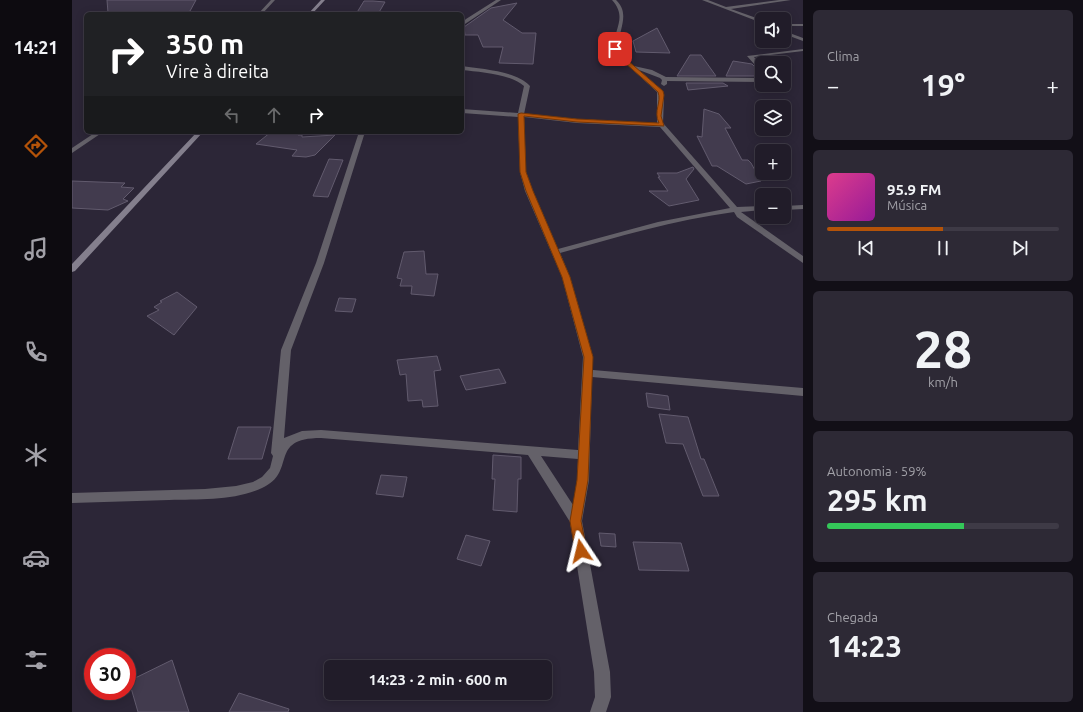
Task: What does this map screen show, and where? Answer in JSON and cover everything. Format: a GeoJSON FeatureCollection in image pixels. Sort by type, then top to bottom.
{"type":"FeatureCollection","features":[{"type":"Feature","properties":{"kind":"main road"},"geometry":{"type":"LineString","coordinates":[[312,12],[323,0]]}},
{"type":"Feature","properties":{"kind":"main road"},"geometry":{"type":"LineString","coordinates":[[72,269],[198,134]]}},
{"type":"Feature","properties":{"kind":"street"},"geometry":{"type":"LineString","coordinates":[[262,12],[273,0]]}},
{"type":"Feature","properties":{"kind":"street"},"geometry":{"type":"LineString","coordinates":[[464,24],[470,18],[499,0]]}},
{"type":"Feature","properties":{"kind":"street"},"geometry":{"type":"LineString","coordinates":[[614,0],[622,7],[623,17],[616,37],[615,49],[618,54],[660,91],[662,95],[658,116],[662,125],[740,215],[803,260]]}},
{"type":"Feature","properties":{"kind":"street"},"geometry":{"type":"LineString","coordinates":[[704,0],[755,19]]}},
{"type":"Feature","properties":{"kind":"street"},"geometry":{"type":"LineString","coordinates":[[727,8],[789,0]]}},
{"type":"Feature","properties":{"kind":"street"},"geometry":{"type":"LineString","coordinates":[[791,25],[803,25]]}},
{"type":"Feature","properties":{"kind":"street"},"geometry":{"type":"LineString","coordinates":[[791,35],[803,40]]}},
{"type":"Feature","properties":{"kind":"street"},"geometry":{"type":"LineString","coordinates":[[755,62],[750,56],[803,50]]}},
{"type":"Feature","properties":{"kind":"street"},"geometry":{"type":"LineString","coordinates":[[632,66],[652,72],[666,80],[755,80]]}},
{"type":"Feature","properties":{"kind":"street"},"geometry":{"type":"LineString","coordinates":[[464,68],[490,71],[526,84],[527,86],[521,114],[523,172],[529,191],[566,277],[588,357],[583,480],[576,521],[602,672],[603,697],[598,712]]}},
{"type":"Feature","properties":{"kind":"street"},"geometry":{"type":"LineString","coordinates":[[660,91],[666,80]]}},
{"type":"Feature","properties":{"kind":"street"},"geometry":{"type":"LineString","coordinates":[[464,111],[521,114],[577,121],[662,125]]}},
{"type":"Feature","properties":{"kind":"street"},"geometry":{"type":"LineString","coordinates":[[72,151],[97,134]]}},
{"type":"Feature","properties":{"kind":"street"},"geometry":{"type":"LineString","coordinates":[[275,473],[286,350],[320,263],[361,134]]}},
{"type":"Feature","properties":{"kind":"street"},"geometry":{"type":"LineString","coordinates":[[791,208],[803,207]]}},
{"type":"Feature","properties":{"kind":"street"},"geometry":{"type":"LineString","coordinates":[[556,252],[654,225],[734,209],[755,208]]}},
{"type":"Feature","properties":{"kind":"street"},"geometry":{"type":"LineString","coordinates":[[588,373],[803,392]]}},
{"type":"Feature","properties":{"kind":"street"},"geometry":{"type":"LineString","coordinates":[[72,498],[216,493],[244,489],[268,480],[275,473],[284,444],[292,438],[306,435],[321,434],[583,455]]}},
{"type":"Feature","properties":{"kind":"street"},"geometry":{"type":"LineString","coordinates":[[532,451],[576,521]]}},
{"type":"Feature","properties":{"kind":"building"},"geometry":{"type":"Polygon","coordinates":[[[107,0],[196,0],[188,12],[108,12],[107,0]]]}},
{"type":"Feature","properties":{"kind":"building"},"geometry":{"type":"Polygon","coordinates":[[[364,1],[385,2],[379,12],[357,12],[364,1]]]}},
{"type":"Feature","properties":{"kind":"building"},"geometry":{"type":"Polygon","coordinates":[[[517,3],[503,20],[522,33],[536,33],[533,64],[499,63],[503,47],[483,47],[478,35],[465,35],[464,27],[491,8],[517,3]]]}},
{"type":"Feature","properties":{"kind":"building"},"geometry":{"type":"Polygon","coordinates":[[[657,28],[670,53],[636,52],[633,41],[657,28]]]}},
{"type":"Feature","properties":{"kind":"building"},"geometry":{"type":"Polygon","coordinates":[[[690,55],[701,55],[716,76],[677,76],[690,55]]]}},
{"type":"Feature","properties":{"kind":"building"},"geometry":{"type":"Polygon","coordinates":[[[733,61],[752,64],[755,67],[755,76],[726,76],[733,61]]]}},
{"type":"Feature","properties":{"kind":"building"},"geometry":{"type":"Polygon","coordinates":[[[686,83],[723,83],[728,86],[688,90],[686,83]]]}},
{"type":"Feature","properties":{"kind":"building"},"geometry":{"type":"Polygon","coordinates":[[[704,109],[719,114],[731,128],[725,128],[742,160],[748,160],[751,163],[755,170],[755,180],[761,181],[746,184],[717,166],[712,166],[697,136],[702,137],[704,109]]]}},
{"type":"Feature","properties":{"kind":"building"},"geometry":{"type":"Polygon","coordinates":[[[268,134],[298,134],[302,135],[302,137],[335,135],[315,155],[306,157],[292,156],[297,150],[256,144],[268,134]]]}},
{"type":"Feature","properties":{"kind":"building"},"geometry":{"type":"Polygon","coordinates":[[[329,159],[343,160],[328,197],[313,196],[329,159]]]}},
{"type":"Feature","properties":{"kind":"building"},"geometry":{"type":"Polygon","coordinates":[[[693,167],[694,169],[686,179],[699,200],[669,206],[649,191],[668,191],[658,177],[660,177],[657,173],[677,173],[693,167]]]}},
{"type":"Feature","properties":{"kind":"building"},"geometry":{"type":"Polygon","coordinates":[[[72,181],[125,183],[121,187],[134,188],[123,199],[128,201],[108,210],[72,208],[72,181]]]}},
{"type":"Feature","properties":{"kind":"building"},"geometry":{"type":"Polygon","coordinates":[[[424,251],[426,274],[438,274],[434,296],[411,294],[412,286],[400,286],[402,279],[397,278],[404,252],[424,251]]]}},
{"type":"Feature","properties":{"kind":"building"},"geometry":{"type":"Polygon","coordinates":[[[177,292],[197,307],[174,335],[147,316],[159,310],[154,307],[162,302],[160,301],[177,292]]]}},
{"type":"Feature","properties":{"kind":"building"},"geometry":{"type":"Polygon","coordinates":[[[339,298],[356,299],[352,312],[335,311],[339,298]]]}},
{"type":"Feature","properties":{"kind":"building"},"geometry":{"type":"Polygon","coordinates":[[[437,356],[441,370],[434,371],[438,406],[423,407],[422,400],[408,401],[406,374],[400,375],[397,360],[437,356]]]}},
{"type":"Feature","properties":{"kind":"building"},"geometry":{"type":"Polygon","coordinates":[[[499,369],[506,383],[466,390],[460,376],[499,369]]]}},
{"type":"Feature","properties":{"kind":"building"},"geometry":{"type":"Polygon","coordinates":[[[646,393],[668,396],[670,410],[648,407],[646,393]]]}},
{"type":"Feature","properties":{"kind":"building"},"geometry":{"type":"Polygon","coordinates":[[[659,414],[688,417],[701,459],[704,459],[719,496],[703,496],[683,444],[666,443],[659,414]]]}},
{"type":"Feature","properties":{"kind":"building"},"geometry":{"type":"Polygon","coordinates":[[[238,427],[271,427],[262,459],[228,459],[238,427]]]}},
{"type":"Feature","properties":{"kind":"building"},"geometry":{"type":"Polygon","coordinates":[[[493,455],[521,457],[521,479],[518,479],[517,512],[493,510],[495,479],[492,479],[493,455]]]}},
{"type":"Feature","properties":{"kind":"building"},"geometry":{"type":"Polygon","coordinates":[[[381,475],[407,477],[403,497],[376,494],[381,475]]]}},
{"type":"Feature","properties":{"kind":"building"},"geometry":{"type":"Polygon","coordinates":[[[599,533],[615,534],[616,547],[601,546],[599,533]]]}},
{"type":"Feature","properties":{"kind":"building"},"geometry":{"type":"Polygon","coordinates":[[[466,535],[490,541],[481,566],[457,559],[466,535]]]}},
{"type":"Feature","properties":{"kind":"building"},"geometry":{"type":"Polygon","coordinates":[[[633,542],[681,543],[689,571],[639,570],[633,542]]]}},
{"type":"Feature","properties":{"kind":"building"},"geometry":{"type":"Polygon","coordinates":[[[172,660],[189,712],[138,712],[135,700],[136,700],[136,678],[172,660]]]}},
{"type":"Feature","properties":{"kind":"building"},"geometry":{"type":"Polygon","coordinates":[[[239,693],[289,709],[288,712],[229,712],[239,693]]]}},
{"type":"Feature","properties":{"kind":"route"},"geometry":{"type":"LineString","coordinates":[[581,551],[576,521],[579,493],[583,480],[588,357],[566,277],[529,191],[523,172],[521,114],[577,121],[662,125],[658,116],[662,95],[660,91],[618,54],[615,49]]}}]}
